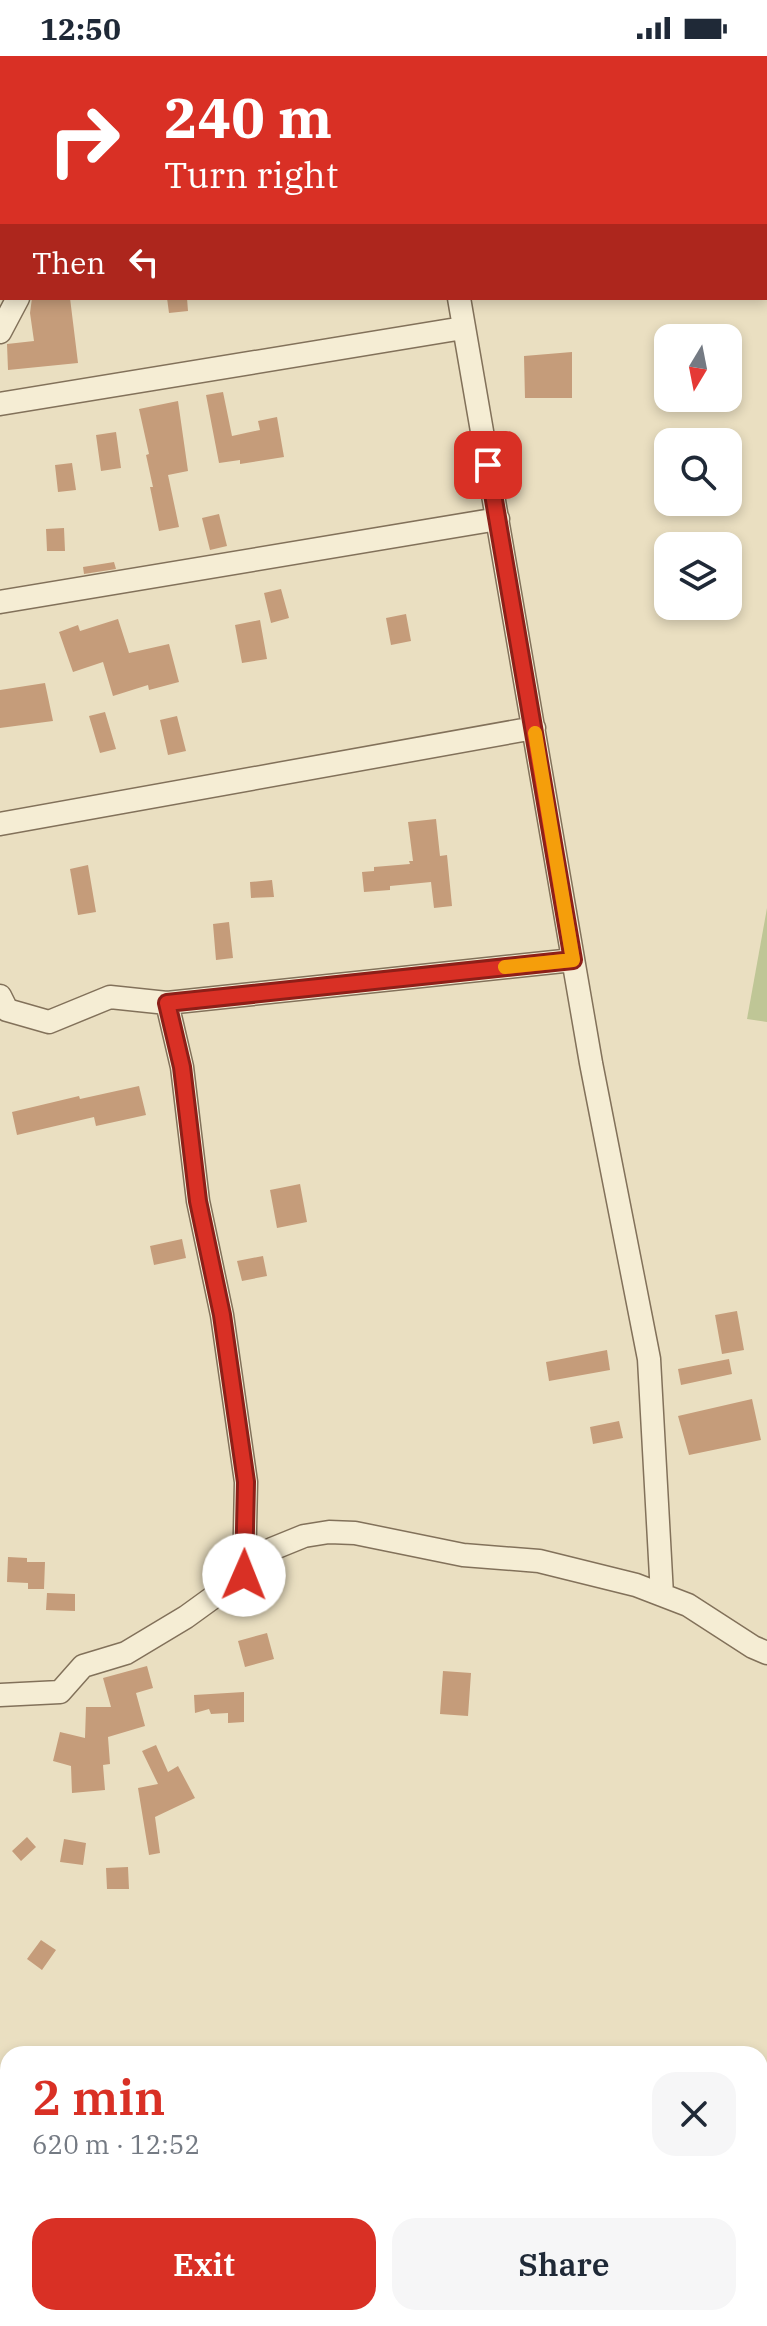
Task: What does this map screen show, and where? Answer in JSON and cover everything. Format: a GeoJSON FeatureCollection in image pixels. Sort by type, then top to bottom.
{"type":"FeatureCollection","features":[{"type":"Feature","properties":{"kind":"street"},"geometry":{"type":"LineString","coordinates":[[0,332],[17,300]]}},
{"type":"Feature","properties":{"kind":"street"},"geometry":{"type":"LineString","coordinates":[[459,300],[591,1063],[649,1359],[662,1595]]}},
{"type":"Feature","properties":{"kind":"street"},"geometry":{"type":"LineString","coordinates":[[0,404],[463,328]]}},
{"type":"Feature","properties":{"kind":"street"},"geometry":{"type":"LineString","coordinates":[[0,602],[498,519]]}},
{"type":"Feature","properties":{"kind":"street"},"geometry":{"type":"LineString","coordinates":[[0,824],[534,728]]}},
{"type":"Feature","properties":{"kind":"street"},"geometry":{"type":"LineString","coordinates":[[0,996],[7,1010],[49,1022],[110,997],[167,1003],[573,960]]}},
{"type":"Feature","properties":{"kind":"street"},"geometry":{"type":"LineString","coordinates":[[167,1003],[182,1067],[198,1201],[222,1315],[246,1482],[244,1575]]}},
{"type":"Feature","properties":{"kind":"street"},"geometry":{"type":"LineString","coordinates":[[0,1695],[60,1692],[83,1666],[126,1653],[186,1617],[244,1575],[272,1549],[304,1536],[329,1532],[405,1542],[463,1555],[539,1561],[636,1585],[688,1605],[767,1653]]}},
{"type":"Feature","properties":{"kind":"green space"},"geometry":{"type":"Polygon","coordinates":[[[767,908],[767,1022],[747,1019],[767,908]]]}},
{"type":"Feature","properties":{"kind":"building"},"geometry":{"type":"Polygon","coordinates":[[[32,300],[70,300],[78,363],[8,370],[7,344],[34,341],[30,313],[32,300]]]}},
{"type":"Feature","properties":{"kind":"building"},"geometry":{"type":"Polygon","coordinates":[[[167,300],[187,300],[188,311],[169,313],[167,300]]]}},
{"type":"Feature","properties":{"kind":"building"},"geometry":{"type":"Polygon","coordinates":[[[572,352],[572,398],[525,398],[524,356],[572,352]]]}},
{"type":"Feature","properties":{"kind":"building"},"geometry":{"type":"Polygon","coordinates":[[[223,392],[232,436],[260,430],[258,421],[277,417],[284,457],[240,464],[240,460],[219,463],[206,395],[223,392]]]}},
{"type":"Feature","properties":{"kind":"building"},"geometry":{"type":"Polygon","coordinates":[[[178,401],[188,471],[168,475],[179,527],[159,531],[150,487],[153,487],[146,455],[149,454],[139,409],[178,401]]]}},
{"type":"Feature","properties":{"kind":"building"},"geometry":{"type":"Polygon","coordinates":[[[116,432],[121,468],[101,471],[96,435],[116,432]]]}},
{"type":"Feature","properties":{"kind":"building"},"geometry":{"type":"Polygon","coordinates":[[[72,463],[76,490],[58,492],[55,465],[72,463]]]}},
{"type":"Feature","properties":{"kind":"building"},"geometry":{"type":"Polygon","coordinates":[[[219,514],[227,546],[210,550],[202,518],[219,514]]]}},
{"type":"Feature","properties":{"kind":"building"},"geometry":{"type":"Polygon","coordinates":[[[64,528],[65,551],[47,551],[46,529],[64,528]]]}},
{"type":"Feature","properties":{"kind":"building"},"geometry":{"type":"Polygon","coordinates":[[[114,562],[116,569],[84,574],[83,567],[114,562]]]}},
{"type":"Feature","properties":{"kind":"building"},"geometry":{"type":"Polygon","coordinates":[[[281,589],[289,618],[271,623],[264,593],[281,589]]]}},
{"type":"Feature","properties":{"kind":"building"},"geometry":{"type":"Polygon","coordinates":[[[406,614],[411,641],[391,645],[386,618],[406,614]]]}},
{"type":"Feature","properties":{"kind":"building"},"geometry":{"type":"Polygon","coordinates":[[[118,619],[129,653],[169,644],[179,682],[149,690],[148,685],[113,696],[103,662],[73,672],[59,632],[78,625],[80,631],[118,619]]]}},
{"type":"Feature","properties":{"kind":"building"},"geometry":{"type":"Polygon","coordinates":[[[260,620],[267,659],[242,663],[235,625],[260,620]]]}},
{"type":"Feature","properties":{"kind":"building"},"geometry":{"type":"Polygon","coordinates":[[[45,683],[53,721],[0,728],[0,690],[45,683]]]}},
{"type":"Feature","properties":{"kind":"building"},"geometry":{"type":"Polygon","coordinates":[[[105,712],[116,749],[100,753],[89,716],[105,712]]]}},
{"type":"Feature","properties":{"kind":"building"},"geometry":{"type":"Polygon","coordinates":[[[177,716],[186,751],[168,755],[160,720],[177,716]]]}},
{"type":"Feature","properties":{"kind":"building"},"geometry":{"type":"Polygon","coordinates":[[[436,819],[440,856],[447,855],[452,906],[434,908],[431,882],[364,892],[362,872],[413,861],[408,822],[436,819]]]}},
{"type":"Feature","properties":{"kind":"building"},"geometry":{"type":"Polygon","coordinates":[[[88,865],[96,912],[78,915],[70,869],[88,865]]]}},
{"type":"Feature","properties":{"kind":"building"},"geometry":{"type":"Polygon","coordinates":[[[272,880],[274,897],[251,898],[250,882],[272,880]]]}},
{"type":"Feature","properties":{"kind":"building"},"geometry":{"type":"Polygon","coordinates":[[[229,922],[233,958],[216,960],[213,924],[229,922]]]}},
{"type":"Feature","properties":{"kind":"building"},"geometry":{"type":"Polygon","coordinates":[[[139,1086],[146,1115],[96,1126],[94,1117],[17,1135],[12,1112],[139,1086]]]}},
{"type":"Feature","properties":{"kind":"building"},"geometry":{"type":"Polygon","coordinates":[[[300,1184],[307,1222],[277,1228],[270,1190],[300,1184]]]}},
{"type":"Feature","properties":{"kind":"building"},"geometry":{"type":"Polygon","coordinates":[[[182,1239],[186,1258],[154,1265],[150,1246],[182,1239]]]}},
{"type":"Feature","properties":{"kind":"building"},"geometry":{"type":"Polygon","coordinates":[[[263,1256],[267,1276],[242,1281],[237,1261],[263,1256]]]}},
{"type":"Feature","properties":{"kind":"building"},"geometry":{"type":"Polygon","coordinates":[[[737,1311],[744,1350],[722,1354],[715,1315],[737,1311]]]}},
{"type":"Feature","properties":{"kind":"building"},"geometry":{"type":"Polygon","coordinates":[[[607,1350],[610,1370],[549,1381],[546,1362],[607,1350]]]}},
{"type":"Feature","properties":{"kind":"building"},"geometry":{"type":"Polygon","coordinates":[[[729,1359],[732,1374],[681,1385],[678,1369],[729,1359]]]}},
{"type":"Feature","properties":{"kind":"building"},"geometry":{"type":"Polygon","coordinates":[[[752,1399],[761,1440],[689,1455],[678,1416],[752,1399]]]}},
{"type":"Feature","properties":{"kind":"building"},"geometry":{"type":"Polygon","coordinates":[[[619,1421],[623,1438],[593,1444],[590,1427],[619,1421]]]}},
{"type":"Feature","properties":{"kind":"building"},"geometry":{"type":"Polygon","coordinates":[[[8,1557],[27,1558],[27,1562],[45,1562],[44,1589],[28,1589],[28,1583],[7,1582],[8,1557]]]}},
{"type":"Feature","properties":{"kind":"building"},"geometry":{"type":"Polygon","coordinates":[[[47,1593],[75,1594],[75,1611],[46,1610],[47,1593]]]}},
{"type":"Feature","properties":{"kind":"building"},"geometry":{"type":"Polygon","coordinates":[[[267,1633],[274,1659],[245,1667],[238,1641],[267,1633]]]}},
{"type":"Feature","properties":{"kind":"building"},"geometry":{"type":"Polygon","coordinates":[[[147,1666],[153,1688],[136,1693],[145,1726],[108,1737],[110,1764],[103,1765],[105,1790],[72,1793],[71,1766],[53,1761],[60,1732],[85,1738],[86,1707],[111,1707],[103,1678],[147,1666]]]}},
{"type":"Feature","properties":{"kind":"building"},"geometry":{"type":"Polygon","coordinates":[[[443,1671],[471,1673],[468,1716],[440,1714],[443,1671]]]}},
{"type":"Feature","properties":{"kind":"building"},"geometry":{"type":"Polygon","coordinates":[[[244,1692],[244,1722],[228,1723],[228,1713],[211,1714],[209,1709],[195,1713],[194,1695],[244,1692]]]}},
{"type":"Feature","properties":{"kind":"building"},"geometry":{"type":"Polygon","coordinates":[[[156,1745],[168,1772],[178,1766],[195,1798],[155,1817],[160,1853],[149,1855],[138,1788],[158,1784],[142,1751],[156,1745]]]}},
{"type":"Feature","properties":{"kind":"building"},"geometry":{"type":"Polygon","coordinates":[[[27,1837],[36,1847],[21,1861],[12,1851],[27,1837]]]}},
{"type":"Feature","properties":{"kind":"building"},"geometry":{"type":"Polygon","coordinates":[[[64,1839],[86,1843],[83,1865],[60,1862],[64,1839]]]}},
{"type":"Feature","properties":{"kind":"building"},"geometry":{"type":"Polygon","coordinates":[[[128,1867],[129,1889],[107,1889],[106,1868],[128,1867]]]}},
{"type":"Feature","properties":{"kind":"building"},"geometry":{"type":"Polygon","coordinates":[[[41,1940],[56,1950],[42,1970],[27,1959],[41,1940]]]}},
{"type":"Feature","properties":{"kind":"slow traffic"},"geometry":{"type":"LineString","coordinates":[[505,967],[573,960],[535,733]]}},
{"type":"Feature","properties":{"kind":"route"},"geometry":{"type":"LineString","coordinates":[[244,1575],[246,1482],[222,1315],[198,1201],[182,1067],[167,1003],[573,960],[488,465]]}}]}
